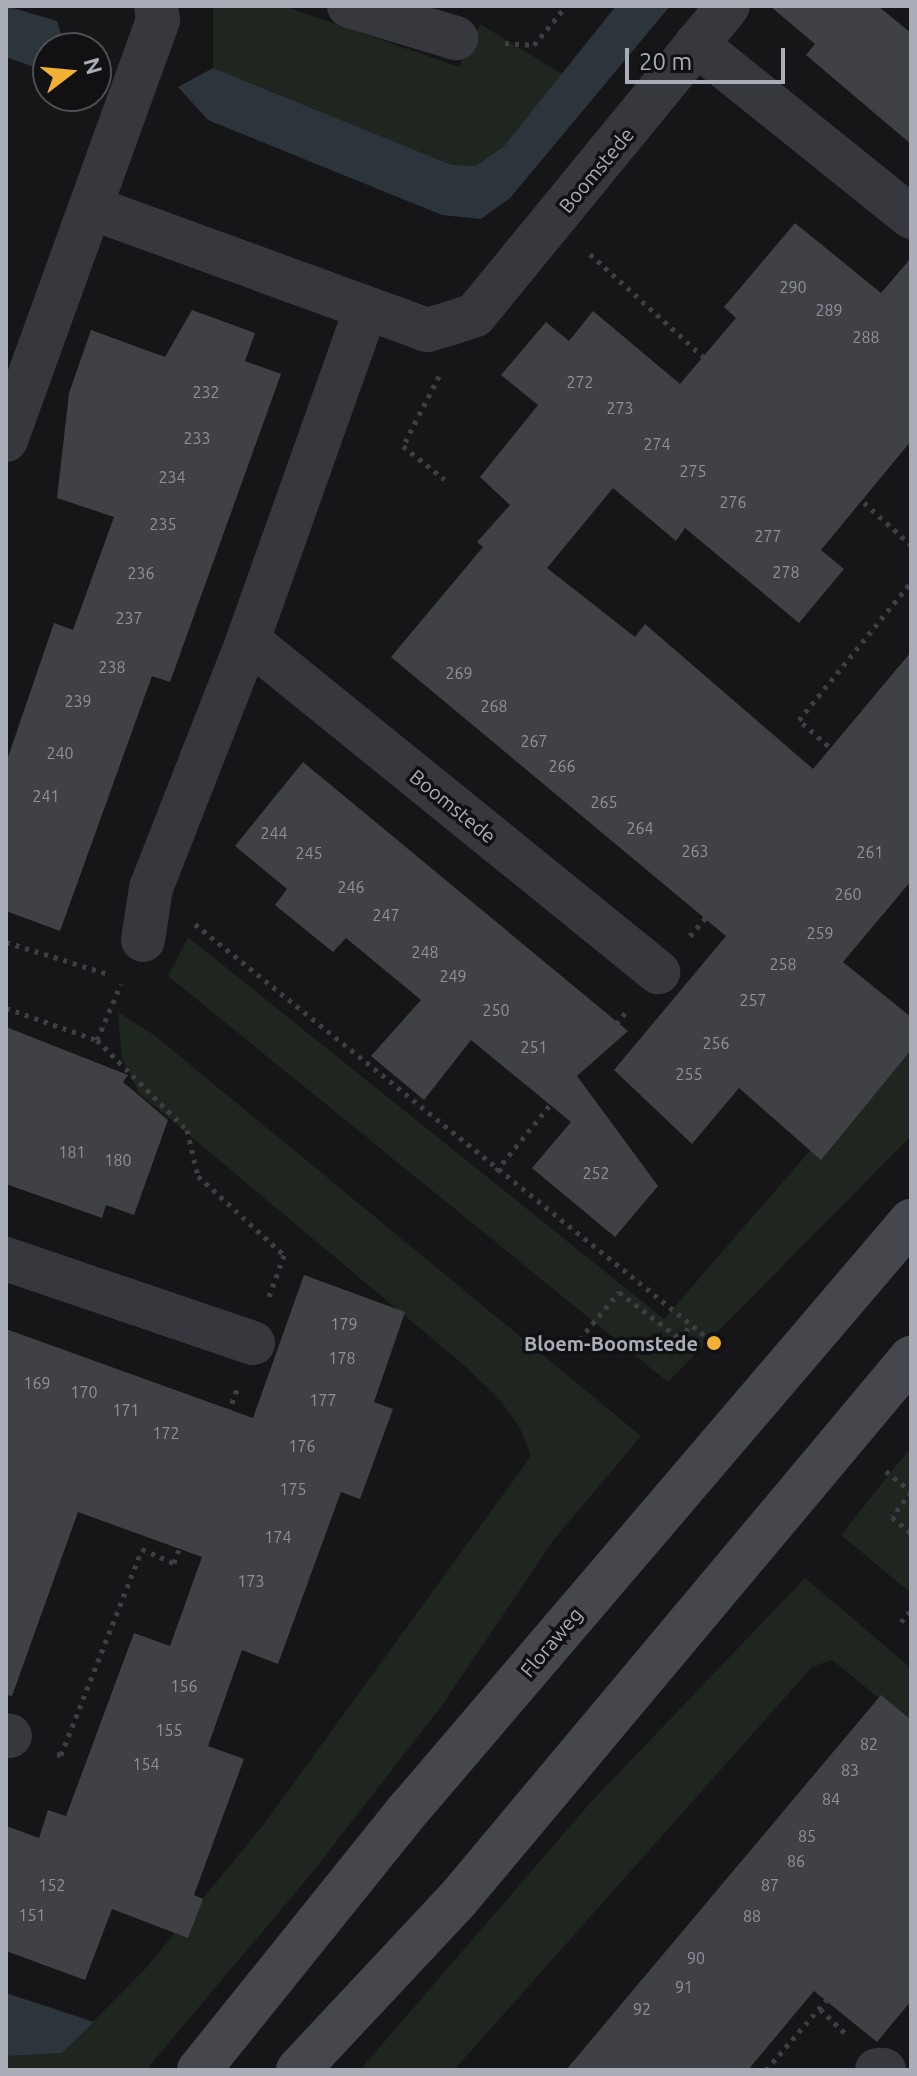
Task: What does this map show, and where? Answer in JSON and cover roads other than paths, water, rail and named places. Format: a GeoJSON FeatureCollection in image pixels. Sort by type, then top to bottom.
{"type":"FeatureCollection","features":[{"type":"Feature","properties":{"kind":"main road","name":"Floraweg"},"geometry":{"type":"LineString","coordinates":[[199,2070],[410,1808],[911,1221]]}},
{"type":"Feature","properties":{"kind":"main road"},"geometry":{"type":"LineString","coordinates":[[298,2070],[458,1899],[911,1358]]}},
{"type":"Feature","properties":{"kind":"street"},"geometry":{"type":"LineString","coordinates":[[349,6],[456,38]]}},
{"type":"Feature","properties":{"kind":"street","name":"Boomstede"},"geometry":{"type":"LineString","coordinates":[[92,208],[427,330],[451,323],[475,315],[728,6]]}},
{"type":"Feature","properties":{"kind":"street"},"geometry":{"type":"LineString","coordinates":[[6,440],[92,208],[157,13]]}},
{"type":"Feature","properties":{"kind":"street"},"geometry":{"type":"LineString","coordinates":[[696,44],[911,217]]}},
{"type":"Feature","properties":{"kind":"street"},"geometry":{"type":"LineString","coordinates":[[143,940],[151,888],[248,640],[366,308]]}},
{"type":"Feature","properties":{"kind":"street","name":"Boomstede"},"geometry":{"type":"LineString","coordinates":[[248,640],[658,972]]}},
{"type":"Feature","properties":{"kind":"street"},"geometry":{"type":"LineString","coordinates":[[6,1259],[253,1343]]}},
{"type":"Feature","properties":{"kind":"street"},"geometry":{"type":"LineString","coordinates":[[877,2070],[884,2070]]}},
{"type":"Feature","properties":{"kind":"place","name":"Bloem-Boomstede"},"geometry":{"type":"Point","coordinates":[714,1343]}}]}
